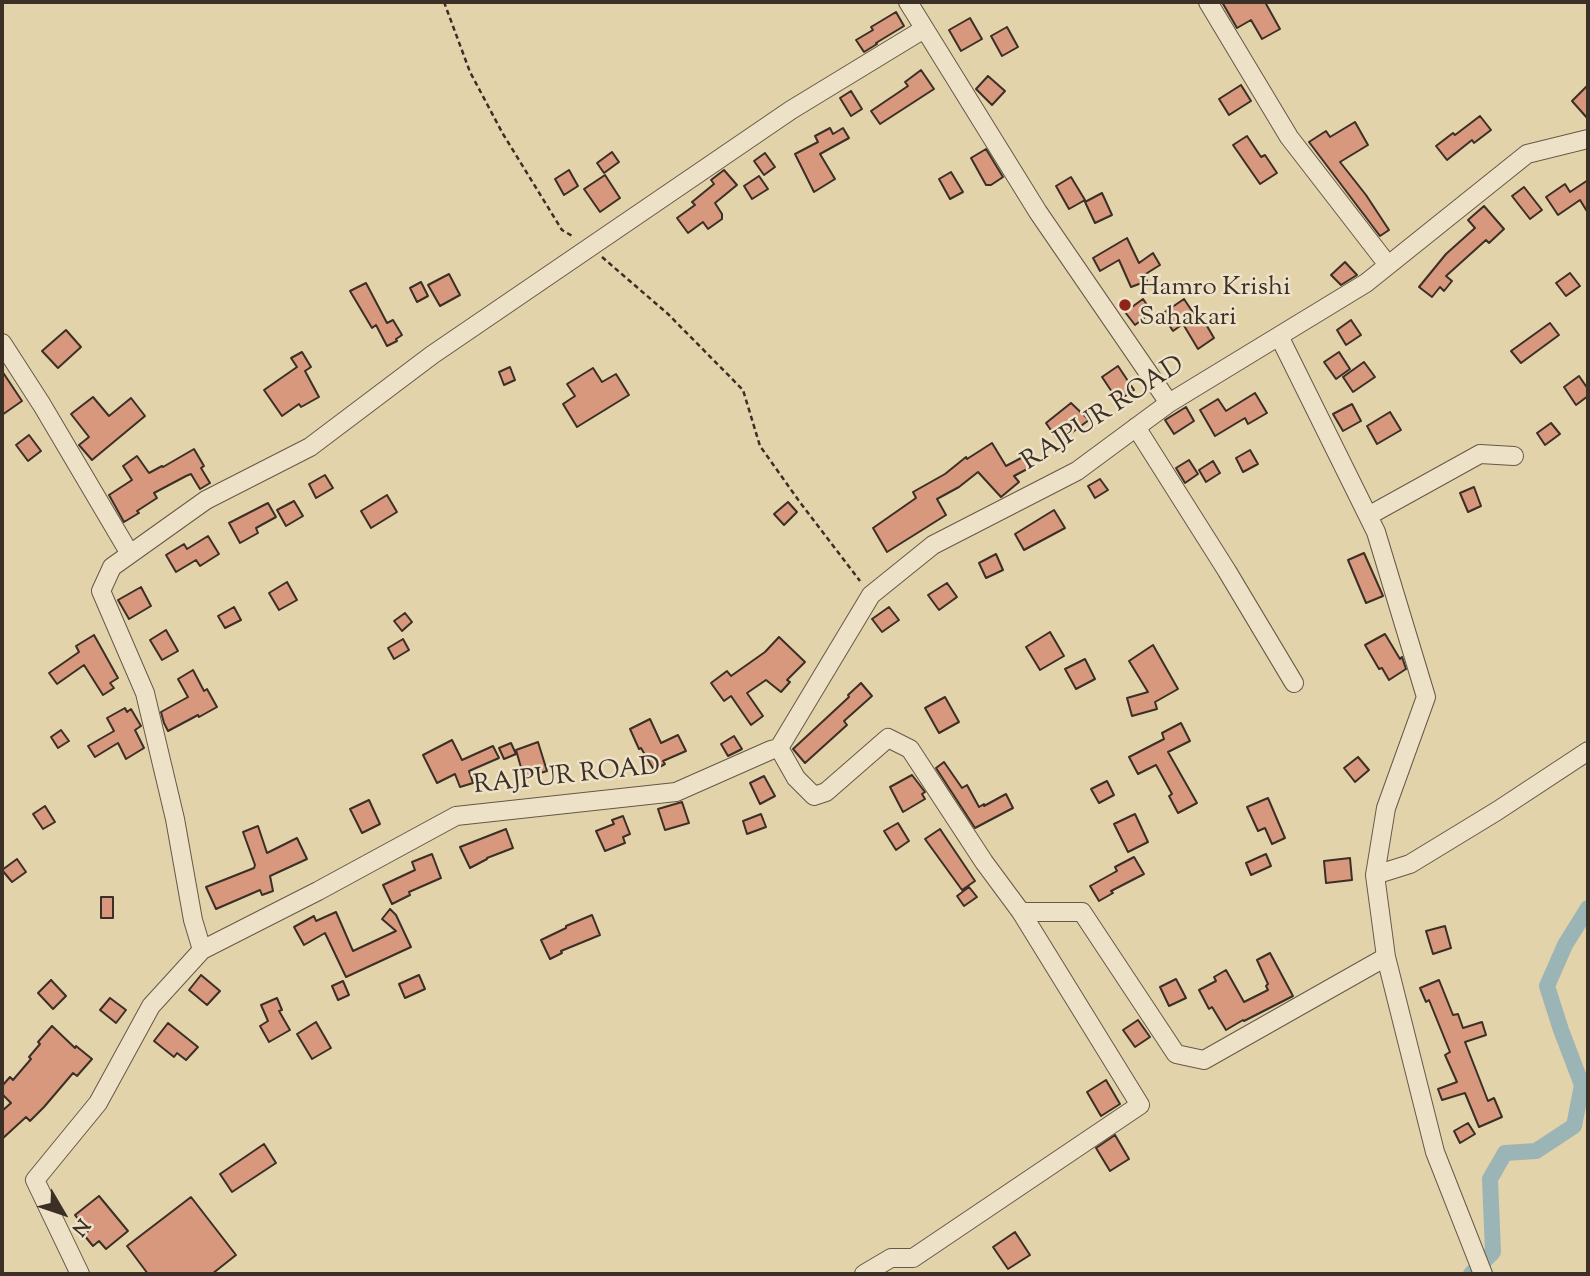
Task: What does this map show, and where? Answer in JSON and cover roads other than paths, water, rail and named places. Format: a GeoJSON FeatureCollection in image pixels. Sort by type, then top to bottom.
{"type":"FeatureCollection","features":[{"type":"Feature","properties":{"kind":"street"},"geometry":{"type":"LineString","coordinates":[[908,2],[1038,212],[1168,402]]}},
{"type":"Feature","properties":{"kind":"street"},"geometry":{"type":"LineString","coordinates":[[1208,2],[1289,137],[1388,265]]}},
{"type":"Feature","properties":{"kind":"street"},"geometry":{"type":"LineString","coordinates":[[202,950],[193,920],[174,819],[145,693],[101,591],[112,567],[206,500],[310,447],[432,355],[791,110],[924,29]]}},
{"type":"Feature","properties":{"kind":"street","name":"RAJPUR ROAD"},"geometry":{"type":"LineString","coordinates":[[80,1274],[35,1180],[98,1103],[151,1006],[202,950],[456,816],[676,792],[779,748],[871,594],[933,545],[1077,471],[1168,402],[1366,283],[1527,154],[1588,139]]}},
{"type":"Feature","properties":{"kind":"street"},"geometry":{"type":"LineString","coordinates":[[1279,336],[1376,532],[1426,697],[1386,808],[1376,874],[1386,957],[1435,1152],[1483,1274]]}},
{"type":"Feature","properties":{"kind":"street"},"geometry":{"type":"LineString","coordinates":[[2,343],[130,554]]}},
{"type":"Feature","properties":{"kind":"street"},"geometry":{"type":"LineString","coordinates":[[1136,427],[1294,683]]}},
{"type":"Feature","properties":{"kind":"street"},"geometry":{"type":"LineString","coordinates":[[1368,516],[1480,454],[1514,456]]}},
{"type":"Feature","properties":{"kind":"street"},"geometry":{"type":"LineString","coordinates":[[779,748],[796,778],[814,796],[826,792],[888,738],[910,749],[984,862],[1021,912],[1140,1105],[913,1258],[891,1258],[864,1274]]}},
{"type":"Feature","properties":{"kind":"street"},"geometry":{"type":"LineString","coordinates":[[1376,874],[1410,864],[1588,751]]}},
{"type":"Feature","properties":{"kind":"street"},"geometry":{"type":"LineString","coordinates":[[1021,912],[1082,912],[1176,1054],[1204,1060],[1386,957]]}},
{"type":"Feature","properties":{"kind":"waterway"},"geometry":{"type":"LineString","coordinates":[[1471,1274],[1493,1252],[1490,1179],[1505,1153],[1536,1151],[1574,1126],[1582,1085],[1547,986],[1565,945],[1588,908]]}},
{"type":"Feature","properties":{"kind":"place","name":"Hamro Krishi Sahakari"},"geometry":{"type":"Point","coordinates":[1125,305]}}]}
